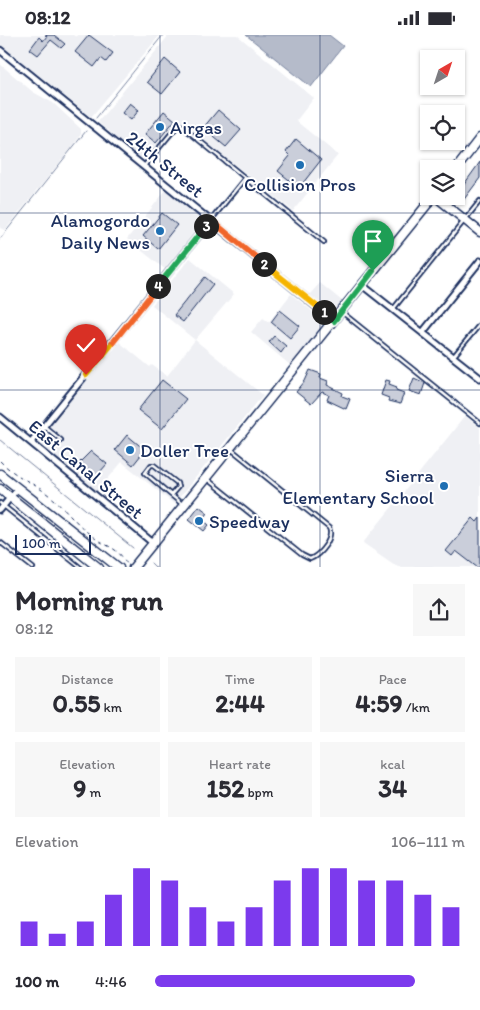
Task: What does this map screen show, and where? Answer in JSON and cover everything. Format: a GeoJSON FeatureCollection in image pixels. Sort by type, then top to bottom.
{"type":"FeatureCollection","features":[{"type":"Feature","properties":{"kind":"main road"},"geometry":{"type":"LineString","coordinates":[[463,160],[480,138]]}},
{"type":"Feature","properties":{"kind":"main road"},"geometry":{"type":"LineString","coordinates":[[130,566],[153,543],[427,205]]}},
{"type":"Feature","properties":{"kind":"main road"},"geometry":{"type":"LineString","coordinates":[[446,205],[480,232]]}},
{"type":"Feature","properties":{"kind":"main road"},"geometry":{"type":"LineString","coordinates":[[0,473],[119,567]]}},
{"type":"Feature","properties":{"kind":"main road"},"geometry":{"type":"LineString","coordinates":[[0,489],[99,567]]}},
{"type":"Feature","properties":{"kind":"street","name":"24th Street"},"geometry":{"type":"LineString","coordinates":[[0,50],[334,321]]}},
{"type":"Feature","properties":{"kind":"street"},"geometry":{"type":"LineString","coordinates":[[31,443],[211,220]]}},
{"type":"Feature","properties":{"kind":"street"},"geometry":{"type":"LineString","coordinates":[[423,333],[480,261]]}},
{"type":"Feature","properties":{"kind":"street"},"geometry":{"type":"LineString","coordinates":[[362,285],[480,378]]}},
{"type":"Feature","properties":{"kind":"street","name":"East Canal Street"},"geometry":{"type":"LineString","coordinates":[[0,417],[153,543]]}},
{"type":"Feature","properties":{"kind":"street"},"geometry":{"type":"LineString","coordinates":[[1,506],[11,498],[18,488]]}},
{"type":"Feature","properties":{"kind":"lane"},"geometry":{"type":"LineString","coordinates":[[144,166],[179,124],[324,242]]}},
{"type":"Feature","properties":{"kind":"lane"},"geometry":{"type":"LineString","coordinates":[[211,220],[245,178]]}},
{"type":"Feature","properties":{"kind":"lane"},"geometry":{"type":"LineString","coordinates":[[393,309],[480,201]]}},
{"type":"Feature","properties":{"kind":"lane"},"geometry":{"type":"LineString","coordinates":[[341,311],[480,423]]}},
{"type":"Feature","properties":{"kind":"lane"},"geometry":{"type":"LineString","coordinates":[[453,357],[480,324]]}},
{"type":"Feature","properties":{"kind":"lane"},"geometry":{"type":"LineString","coordinates":[[44,426],[61,440]]}},
{"type":"Feature","properties":{"kind":"lane"},"geometry":{"type":"LineString","coordinates":[[206,478],[302,555],[310,559],[316,555],[330,538],[331,532],[329,528],[230,448]]}},
{"type":"Feature","properties":{"kind":"lane"},"geometry":{"type":"LineString","coordinates":[[171,495],[178,487],[177,483],[154,465],[151,465],[145,473],[171,495],[184,505]]}},
{"type":"Feature","properties":{"kind":"lane"},"geometry":{"type":"LineString","coordinates":[[1,506],[81,567]]}},
{"type":"Feature","properties":{"kind":"lane"},"geometry":{"type":"LineString","coordinates":[[0,541],[33,567]]}},
{"type":"Feature","properties":{"kind":"path"},"geometry":{"type":"LineString","coordinates":[[0,461],[19,478],[48,495],[65,508],[72,520],[90,535],[113,547],[130,566]]}},
{"type":"Feature","properties":{"kind":"shaded area"},"geometry":{"type":"Polygon","coordinates":[[[0,35],[73,35],[76,37],[77,35],[160,35],[91,117],[0,44],[0,35]]]}},
{"type":"Feature","properties":{"kind":"shaded area"},"geometry":{"type":"Polygon","coordinates":[[[169,35],[237,35],[314,98],[296,121],[338,155],[293,211],[179,120],[144,162],[98,122],[169,35]]]}},
{"type":"Feature","properties":{"kind":"shaded area"},"geometry":{"type":"Polygon","coordinates":[[[0,64],[33,92],[53,103],[81,129],[81,134],[73,146],[5,230],[0,228],[0,64]]]}},
{"type":"Feature","properties":{"kind":"shaded area"},"geometry":{"type":"Polygon","coordinates":[[[166,190],[201,218],[203,225],[166,270],[127,239],[166,190]]]}},
{"type":"Feature","properties":{"kind":"shaded area"},"geometry":{"type":"Polygon","coordinates":[[[190,258],[234,294],[195,340],[152,305],[190,258]]]}},
{"type":"Feature","properties":{"kind":"shaded area"},"geometry":{"type":"Polygon","coordinates":[[[320,283],[342,301],[333,312],[309,295],[320,283]]]}},
{"type":"Feature","properties":{"kind":"shaded area"},"geometry":{"type":"Polygon","coordinates":[[[291,294],[322,319],[324,323],[290,365],[251,332],[263,318],[269,322],[291,294]]]}},
{"type":"Feature","properties":{"kind":"shaded area"},"geometry":{"type":"Polygon","coordinates":[[[195,340],[263,395],[174,504],[122,462],[97,492],[38,443],[39,439],[118,341],[150,367],[152,365],[167,376],[195,340]]]}},
{"type":"Feature","properties":{"kind":"shaded area","name":"Sierra Elementary School"},"geometry":{"type":"Polygon","coordinates":[[[465,416],[480,428],[480,567],[398,567],[363,543],[465,416]]]}},
{"type":"Feature","properties":{"kind":"water"},"geometry":{"type":"Polygon","coordinates":[[[246,35],[329,35],[343,46],[311,87],[246,35]]]}},
{"type":"Feature","properties":{"kind":"building"},"geometry":{"type":"Polygon","coordinates":[[[45,35],[54,35],[65,44],[61,48],[51,40],[38,55],[30,49],[39,37],[43,41],[47,36],[45,35]]]}},
{"type":"Feature","properties":{"kind":"building"},"geometry":{"type":"Polygon","coordinates":[[[89,35],[113,53],[106,62],[101,58],[94,67],[75,52],[89,35]]]}},
{"type":"Feature","properties":{"kind":"building"},"geometry":{"type":"Polygon","coordinates":[[[165,59],[180,72],[162,94],[147,82],[165,59]]]}},
{"type":"Feature","properties":{"kind":"building"},"geometry":{"type":"Polygon","coordinates":[[[130,103],[139,110],[131,120],[122,113],[130,103]]]}},
{"type":"Feature","properties":{"kind":"building"},"geometry":{"type":"Polygon","coordinates":[[[218,110],[241,130],[226,147],[203,128],[218,110]]]}},
{"type":"Feature","properties":{"kind":"building","name":"Airgas"},"geometry":{"type":"Polygon","coordinates":[[[164,111],[175,120],[156,143],[145,134],[164,111]]]}},
{"type":"Feature","properties":{"kind":"building","name":"Collision Pros"},"geometry":{"type":"Polygon","coordinates":[[[296,139],[321,160],[299,188],[278,171],[290,156],[286,152],[296,139]]]}},
{"type":"Feature","properties":{"kind":"building"},"geometry":{"type":"Polygon","coordinates":[[[480,162],[480,178],[465,198],[465,183],[480,162]]]}},
{"type":"Feature","properties":{"kind":"building","name":"Alamogordo Daily News"},"geometry":{"type":"Polygon","coordinates":[[[162,213],[177,225],[158,249],[143,236],[162,213]]]}},
{"type":"Feature","properties":{"kind":"building"},"geometry":{"type":"Polygon","coordinates":[[[205,277],[213,284],[183,322],[174,315],[205,277]]]}},
{"type":"Feature","properties":{"kind":"building"},"geometry":{"type":"Polygon","coordinates":[[[280,310],[300,326],[290,338],[271,322],[280,310]]]}},
{"type":"Feature","properties":{"kind":"building"},"geometry":{"type":"Polygon","coordinates":[[[274,336],[286,346],[281,353],[269,342],[274,336]]]}},
{"type":"Feature","properties":{"kind":"building"},"geometry":{"type":"Polygon","coordinates":[[[310,370],[321,374],[320,378],[328,381],[327,385],[343,393],[342,396],[350,399],[346,409],[327,400],[329,395],[322,392],[311,404],[296,392],[305,381],[310,370]]]}},
{"type":"Feature","properties":{"kind":"building"},"geometry":{"type":"Polygon","coordinates":[[[414,378],[425,383],[421,395],[409,391],[414,378]]]}},
{"type":"Feature","properties":{"kind":"building"},"geometry":{"type":"Polygon","coordinates":[[[162,380],[186,399],[162,429],[138,410],[162,380]]]}},
{"type":"Feature","properties":{"kind":"building"},"geometry":{"type":"Polygon","coordinates":[[[386,380],[390,381],[389,384],[397,387],[396,390],[404,393],[400,404],[388,401],[389,398],[381,395],[386,380]]]}},
{"type":"Feature","properties":{"kind":"building","name":"Doller Tree"},"geometry":{"type":"Polygon","coordinates":[[[127,435],[145,450],[133,465],[115,450],[127,435]]]}},
{"type":"Feature","properties":{"kind":"building"},"geometry":{"type":"Polygon","coordinates":[[[91,451],[107,464],[100,472],[101,474],[98,478],[79,463],[91,451]]]}},
{"type":"Feature","properties":{"kind":"building"},"geometry":{"type":"Polygon","coordinates":[[[199,506],[208,513],[203,520],[209,525],[204,531],[189,519],[199,506]]]}},
{"type":"Feature","properties":{"kind":"building"},"geometry":{"type":"Polygon","coordinates":[[[473,518],[477,522],[480,518],[480,567],[477,567],[456,551],[452,556],[446,551],[473,518]]]}},
{"type":"Feature","properties":{"kind":"waterway"},"geometry":{"type":"LineString","coordinates":[[96,118],[163,35]]}},
{"type":"Feature","properties":{"kind":"waterway"},"geometry":{"type":"LineString","coordinates":[[0,239],[86,131]]}},
{"type":"Feature","properties":{"kind":"waterway"},"geometry":{"type":"LineString","coordinates":[[0,440],[133,548]]}},
{"type":"Feature","properties":{"kind":"waterway"},"geometry":{"type":"LineString","coordinates":[[151,563],[155,567]]}},
{"type":"Feature","properties":{"kind":"place","name":"Airgas"},"geometry":{"type":"Point","coordinates":[160,127]}},
{"type":"Feature","properties":{"kind":"place","name":"Collision Pros"},"geometry":{"type":"Point","coordinates":[300,165]}},
{"type":"Feature","properties":{"kind":"place","name":"Alamogordo Daily News"},"geometry":{"type":"Point","coordinates":[160,231]}},
{"type":"Feature","properties":{"kind":"place","name":"Doller Tree"},"geometry":{"type":"Point","coordinates":[130,450]}},
{"type":"Feature","properties":{"kind":"place","name":"Sierra Elementary School"},"geometry":{"type":"Point","coordinates":[444,486]}},
{"type":"Feature","properties":{"kind":"place","name":"Speedway"},"geometry":{"type":"Point","coordinates":[199,521]}},
{"type":"Feature","properties":{"kind":"route"},"geometry":{"type":"LineString","coordinates":[[86,375],[211,220],[334,321],[373,271]]}}]}
